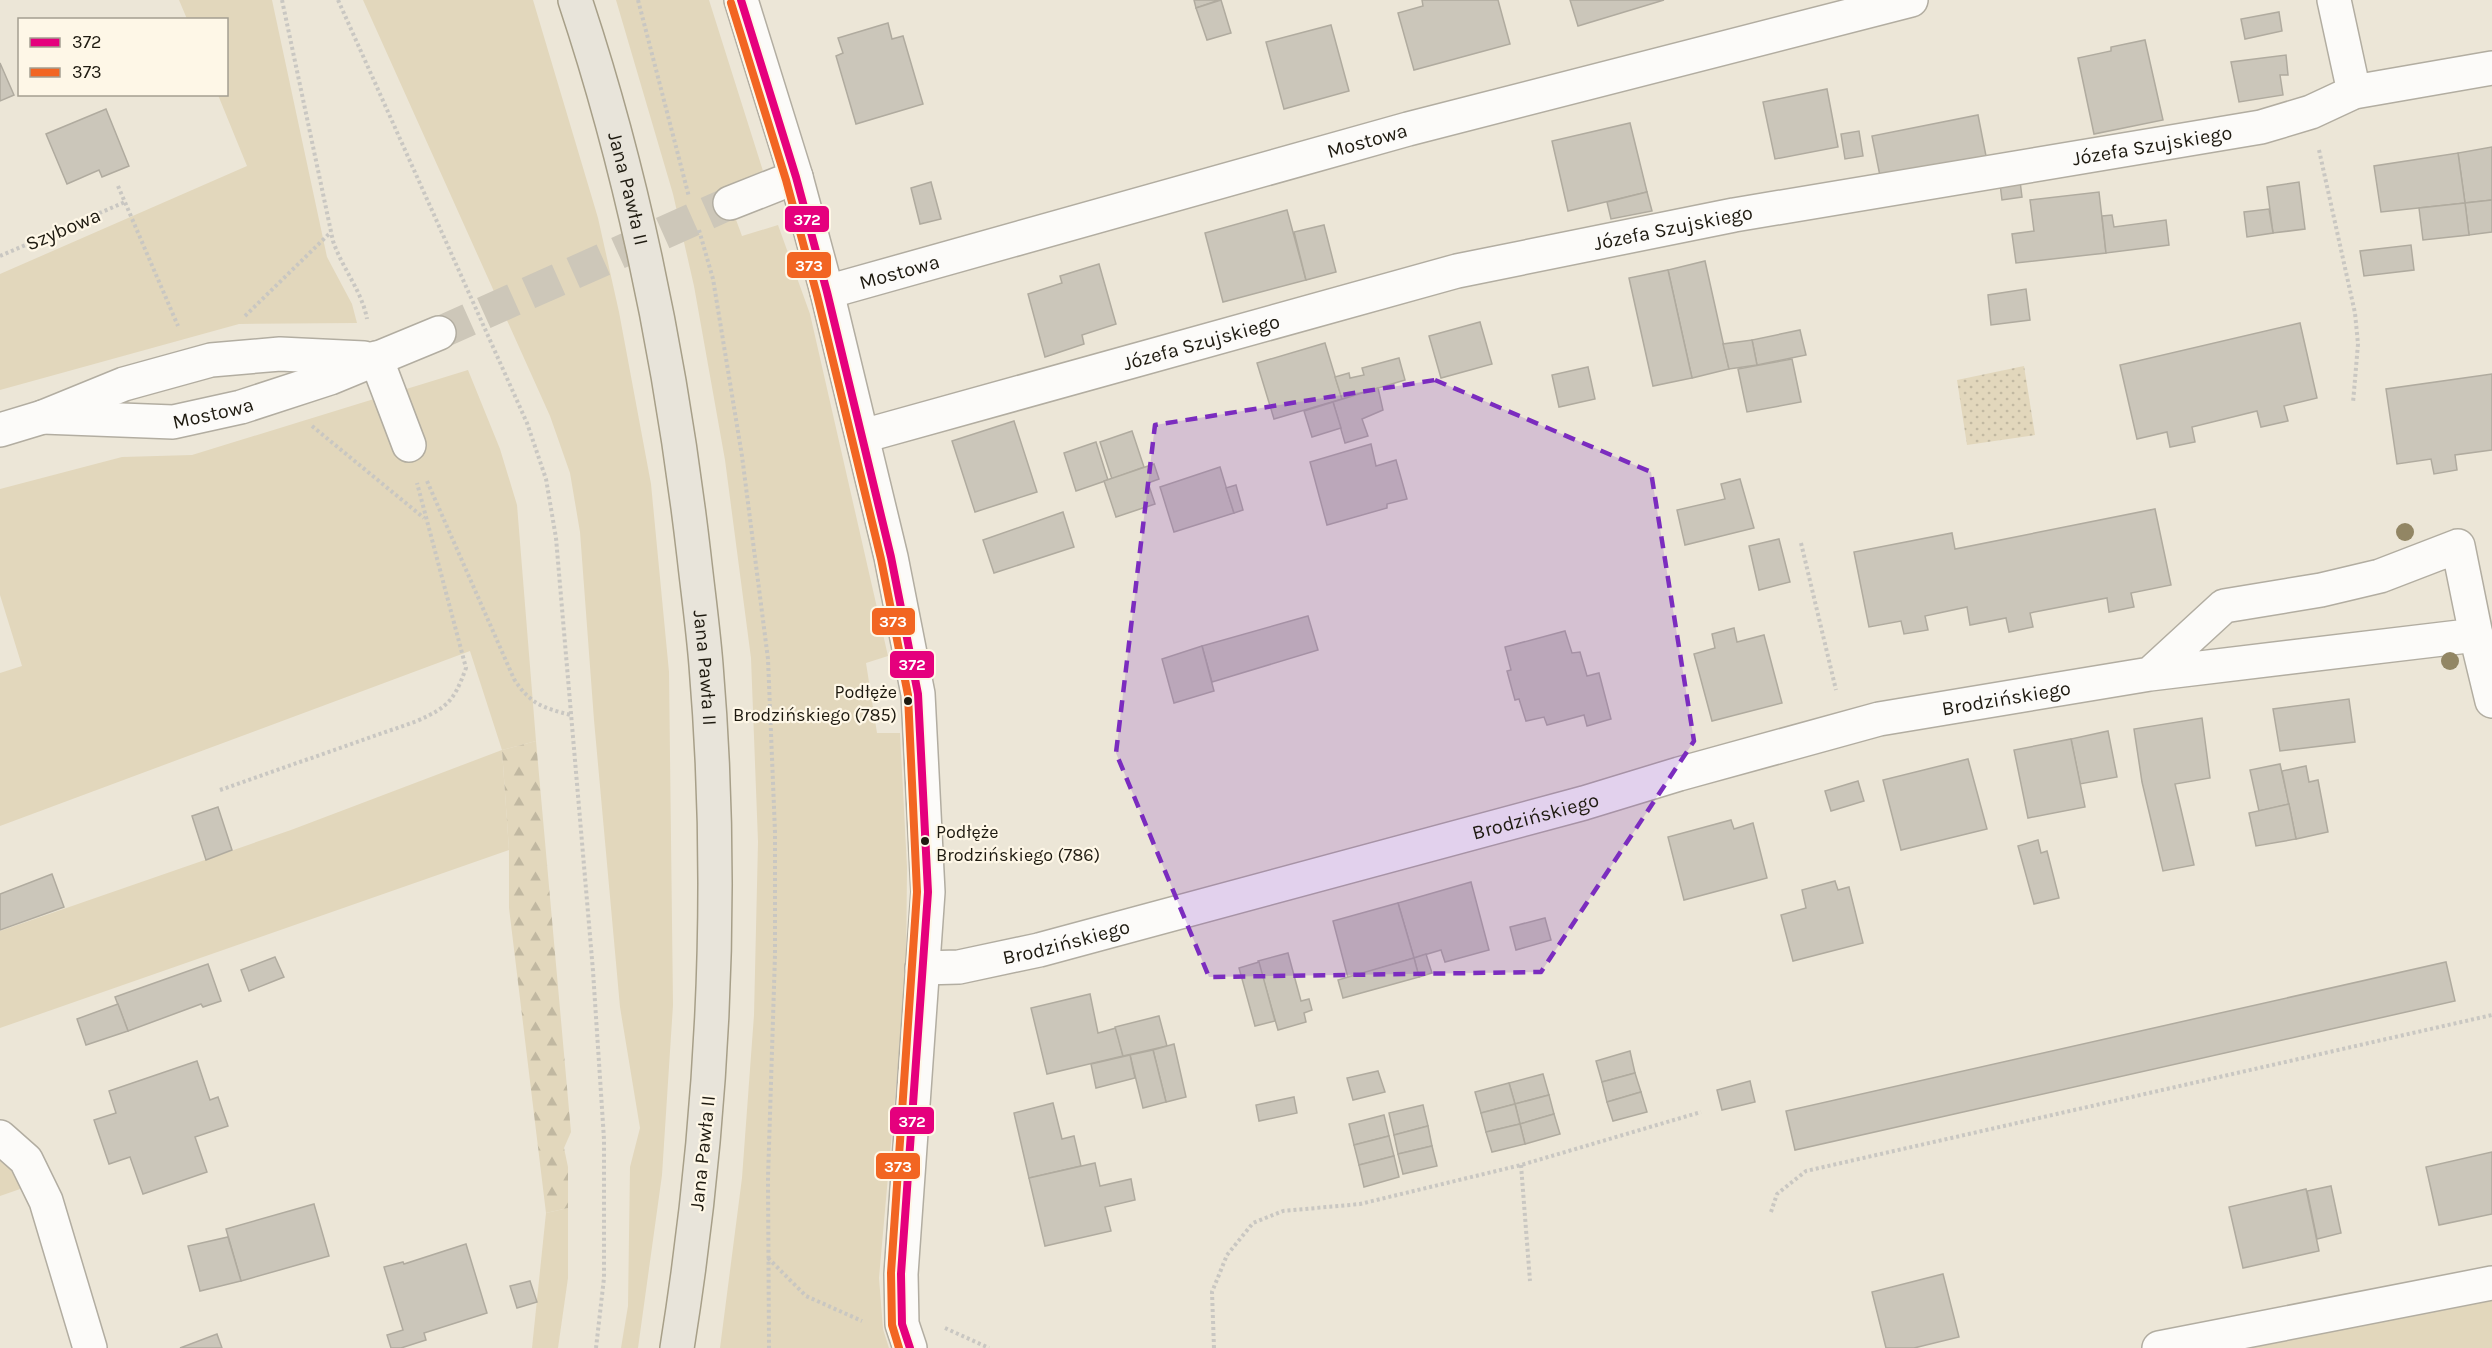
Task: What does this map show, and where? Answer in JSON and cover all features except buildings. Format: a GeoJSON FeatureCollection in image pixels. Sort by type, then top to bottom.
{"type":"FeatureCollection","features":[{"type":"Feature","properties":{"kind":"main road","name":"Jana Pawła II"},"geometry":{"type":"LineString","coordinates":[[575,0],[623,165],[653,290],[683,464],[706,665],[714,842],[713,987],[709,1077],[700,1178],[677,1348]]}},
{"type":"Feature","properties":{"kind":"street"},"geometry":{"type":"LineString","coordinates":[[741,0],[796,177],[827,292],[891,556],[918,694],[928,892],[901,1274],[906,1336]]}},
{"type":"Feature","properties":{"kind":"street","name":"Mostowa"},"geometry":{"type":"LineString","coordinates":[[827,292],[1408,129],[1911,0]]}},
{"type":"Feature","properties":{"kind":"street"},"geometry":{"type":"LineString","coordinates":[[2334,0],[2354,92]]}},
{"type":"Feature","properties":{"kind":"street","name":"Józefa Szujskiego"},"geometry":{"type":"LineString","coordinates":[[863,436],[1457,271],[1734,215],[2261,127],[2311,112],[2354,92],[2492,68]]}},
{"type":"Feature","properties":{"kind":"street"},"geometry":{"type":"LineString","coordinates":[[730,203],[796,177]]}},
{"type":"Feature","properties":{"kind":"street","name":"Mostowa"},"geometry":{"type":"LineString","coordinates":[[43,417],[173,422],[241,407],[330,378],[439,333]]}},
{"type":"Feature","properties":{"kind":"street","name":"Mostowa"},"geometry":{"type":"LineString","coordinates":[[0,430],[43,417],[124,384],[211,360],[280,354],[375,358]]}},
{"type":"Feature","properties":{"kind":"street"},"geometry":{"type":"LineString","coordinates":[[375,358],[409,445]]}},
{"type":"Feature","properties":{"kind":"street"},"geometry":{"type":"LineString","coordinates":[[2150,674],[2224,606],[2321,590],[2380,576],[2458,546],[2481,601],[2476,635],[2492,701]]}},
{"type":"Feature","properties":{"kind":"street","name":"Brodzińskiego"},"geometry":{"type":"LineString","coordinates":[[922,968],[959,967],[1039,950],[1584,803],[1679,774],[1879,719],[2150,674],[2476,635]]}},
{"type":"Feature","properties":{"kind":"street"},"geometry":{"type":"LineString","coordinates":[[0,1137],[26,1160],[46,1201],[90,1348]]}},
{"type":"Feature","properties":{"kind":"street"},"geometry":{"type":"LineString","coordinates":[[2159,1348],[2492,1283]]}},
{"type":"Feature","properties":{"kind":"path"},"geometry":{"type":"LineString","coordinates":[[282,0],[331,232],[343,266],[365,307],[370,342],[375,358]]}},
{"type":"Feature","properties":{"kind":"path"},"geometry":{"type":"LineString","coordinates":[[338,0],[537,450],[546,479],[556,538],[592,959],[604,1139],[604,1278],[596,1348]]}},
{"type":"Feature","properties":{"kind":"path"},"geometry":{"type":"LineString","coordinates":[[638,0],[691,201]]}},
{"type":"Feature","properties":{"kind":"path"},"geometry":{"type":"LineString","coordinates":[[2311,112],[2355,313],[2358,344],[2353,403]]}},
{"type":"Feature","properties":{"kind":"path"},"geometry":{"type":"LineString","coordinates":[[118,186],[194,365],[331,232]]}},
{"type":"Feature","properties":{"kind":"path","name":"Szybowa"},"geometry":{"type":"LineString","coordinates":[[0,256],[125,202]]}},
{"type":"Feature","properties":{"kind":"path"},"geometry":{"type":"LineString","coordinates":[[697,223],[713,279],[742,456],[768,659],[775,832],[775,955],[768,1178],[769,1348]]}},
{"type":"Feature","properties":{"kind":"path"},"geometry":{"type":"LineString","coordinates":[[309,423],[425,519]]}},
{"type":"Feature","properties":{"kind":"path"},"geometry":{"type":"LineString","coordinates":[[409,445],[432,491],[514,679],[529,700],[547,709],[571,716]]}},
{"type":"Feature","properties":{"kind":"path"},"geometry":{"type":"LineString","coordinates":[[220,790],[441,710],[458,689],[465,668],[425,519],[409,445]]}},
{"type":"Feature","properties":{"kind":"path"},"geometry":{"type":"LineString","coordinates":[[1802,543],[1845,729]]}},
{"type":"Feature","properties":{"kind":"path"},"geometry":{"type":"LineString","coordinates":[[1771,1212],[1777,1194],[1806,1171],[2492,1015]]}},
{"type":"Feature","properties":{"kind":"path"},"geometry":{"type":"LineString","coordinates":[[1214,1348],[1212,1292],[1227,1256],[1253,1223],[1282,1211],[1360,1204],[1521,1165],[1701,1112]]}},
{"type":"Feature","properties":{"kind":"path"},"geometry":{"type":"LineString","coordinates":[[1521,1165],[1530,1281]]}},
{"type":"Feature","properties":{"kind":"path"},"geometry":{"type":"LineString","coordinates":[[768,1258],[806,1296],[861,1321],[906,1336]]}},
{"type":"Feature","properties":{"kind":"highlighted area"},"geometry":{"type":"Polygon","coordinates":[[[1435,380],[1651,472],[1694,741],[1541,972],[1209,977],[1116,753],[1155,425],[1435,380]]]}},
{"type":"Feature","properties":{"kind":"green space"},"geometry":{"type":"Polygon","coordinates":[[[179,0],[272,0],[327,257],[352,304],[357,323],[239,324],[0,390],[0,274],[247,166],[218,96],[228,96],[228,18],[187,18],[179,0]]]}},
{"type":"Feature","properties":{"kind":"green space"},"geometry":{"type":"Polygon","coordinates":[[[363,0],[533,0],[598,218],[619,312],[651,484],[669,672],[673,1005],[662,1175],[638,1348],[621,1348],[628,1306],[630,1167],[640,1128],[620,1007],[594,720],[580,532],[570,473],[550,416],[363,0]]]}},
{"type":"Feature","properties":{"kind":"green space"},"geometry":{"type":"Polygon","coordinates":[[[616,0],[709,0],[763,171],[724,187],[742,236],[778,225],[810,314],[888,656],[866,663],[877,733],[900,733],[907,867],[906,974],[879,1278],[883,1329],[889,1348],[720,1348],[742,1178],[754,1015],[758,842],[751,658],[725,460],[694,286],[673,194],[616,0]]]}},
{"type":"Feature","properties":{"kind":"green space"},"geometry":{"type":"Polygon","coordinates":[[[2024,366],[2035,435],[1967,445],[1957,380],[2024,366]]]}},
{"type":"Feature","properties":{"kind":"green space"},"geometry":{"type":"Polygon","coordinates":[[[468,370],[500,449],[517,505],[536,741],[502,750],[470,651],[0,826],[0,673],[22,666],[0,595],[0,489],[122,457],[192,455],[468,370]]]}},
{"type":"Feature","properties":{"kind":"green space"},"geometry":{"type":"Polygon","coordinates":[[[536,741],[571,1132],[564,1148],[568,1167],[568,1208],[546,1213],[509,908],[509,850],[502,750],[536,741]]]}},
{"type":"Feature","properties":{"kind":"green space"},"geometry":{"type":"Polygon","coordinates":[[[502,750],[509,850],[0,1028],[0,931],[291,830],[502,750]]]}},
{"type":"Feature","properties":{"kind":"green space"},"geometry":{"type":"Polygon","coordinates":[[[0,1128],[23,1188],[0,1196],[0,1128]]]}},
{"type":"Feature","properties":{"kind":"green space"},"geometry":{"type":"Polygon","coordinates":[[[568,1208],[568,1278],[558,1348],[532,1348],[546,1213],[568,1208]]]}},
{"type":"Feature","properties":{"kind":"green space"},"geometry":{"type":"Polygon","coordinates":[[[2492,1292],[2492,1348],[2207,1348],[2492,1292]]]}},
{"type":"Feature","properties":{"kind":"tunnel"},"geometry":{"type":"LineString","coordinates":[[439,333],[730,203]]}},
{"type":"Feature","properties":{"kind":"transit line","name":"372"},"geometry":{"type":"LineString","coordinates":[[741,0],[796,177],[827,292],[891,557],[918,694],[928,892],[901,1274],[902,1324],[910,1348]]}},
{"type":"Feature","properties":{"kind":"transit line","name":"373"},"geometry":{"type":"LineString","coordinates":[[731,3],[786,180],[817,295],[881,559],[908,695],[917,892],[891,1273],[892,1325],[899,1348]]}},
{"type":"Feature","properties":{"kind":"place","name":"Podłęże Brodzińskiego (785)"},"geometry":{"type":"Point","coordinates":[908,701]}},
{"type":"Feature","properties":{"kind":"place","name":"Podłęże Brodzińskiego (786)"},"geometry":{"type":"Point","coordinates":[925,841]}}]}
